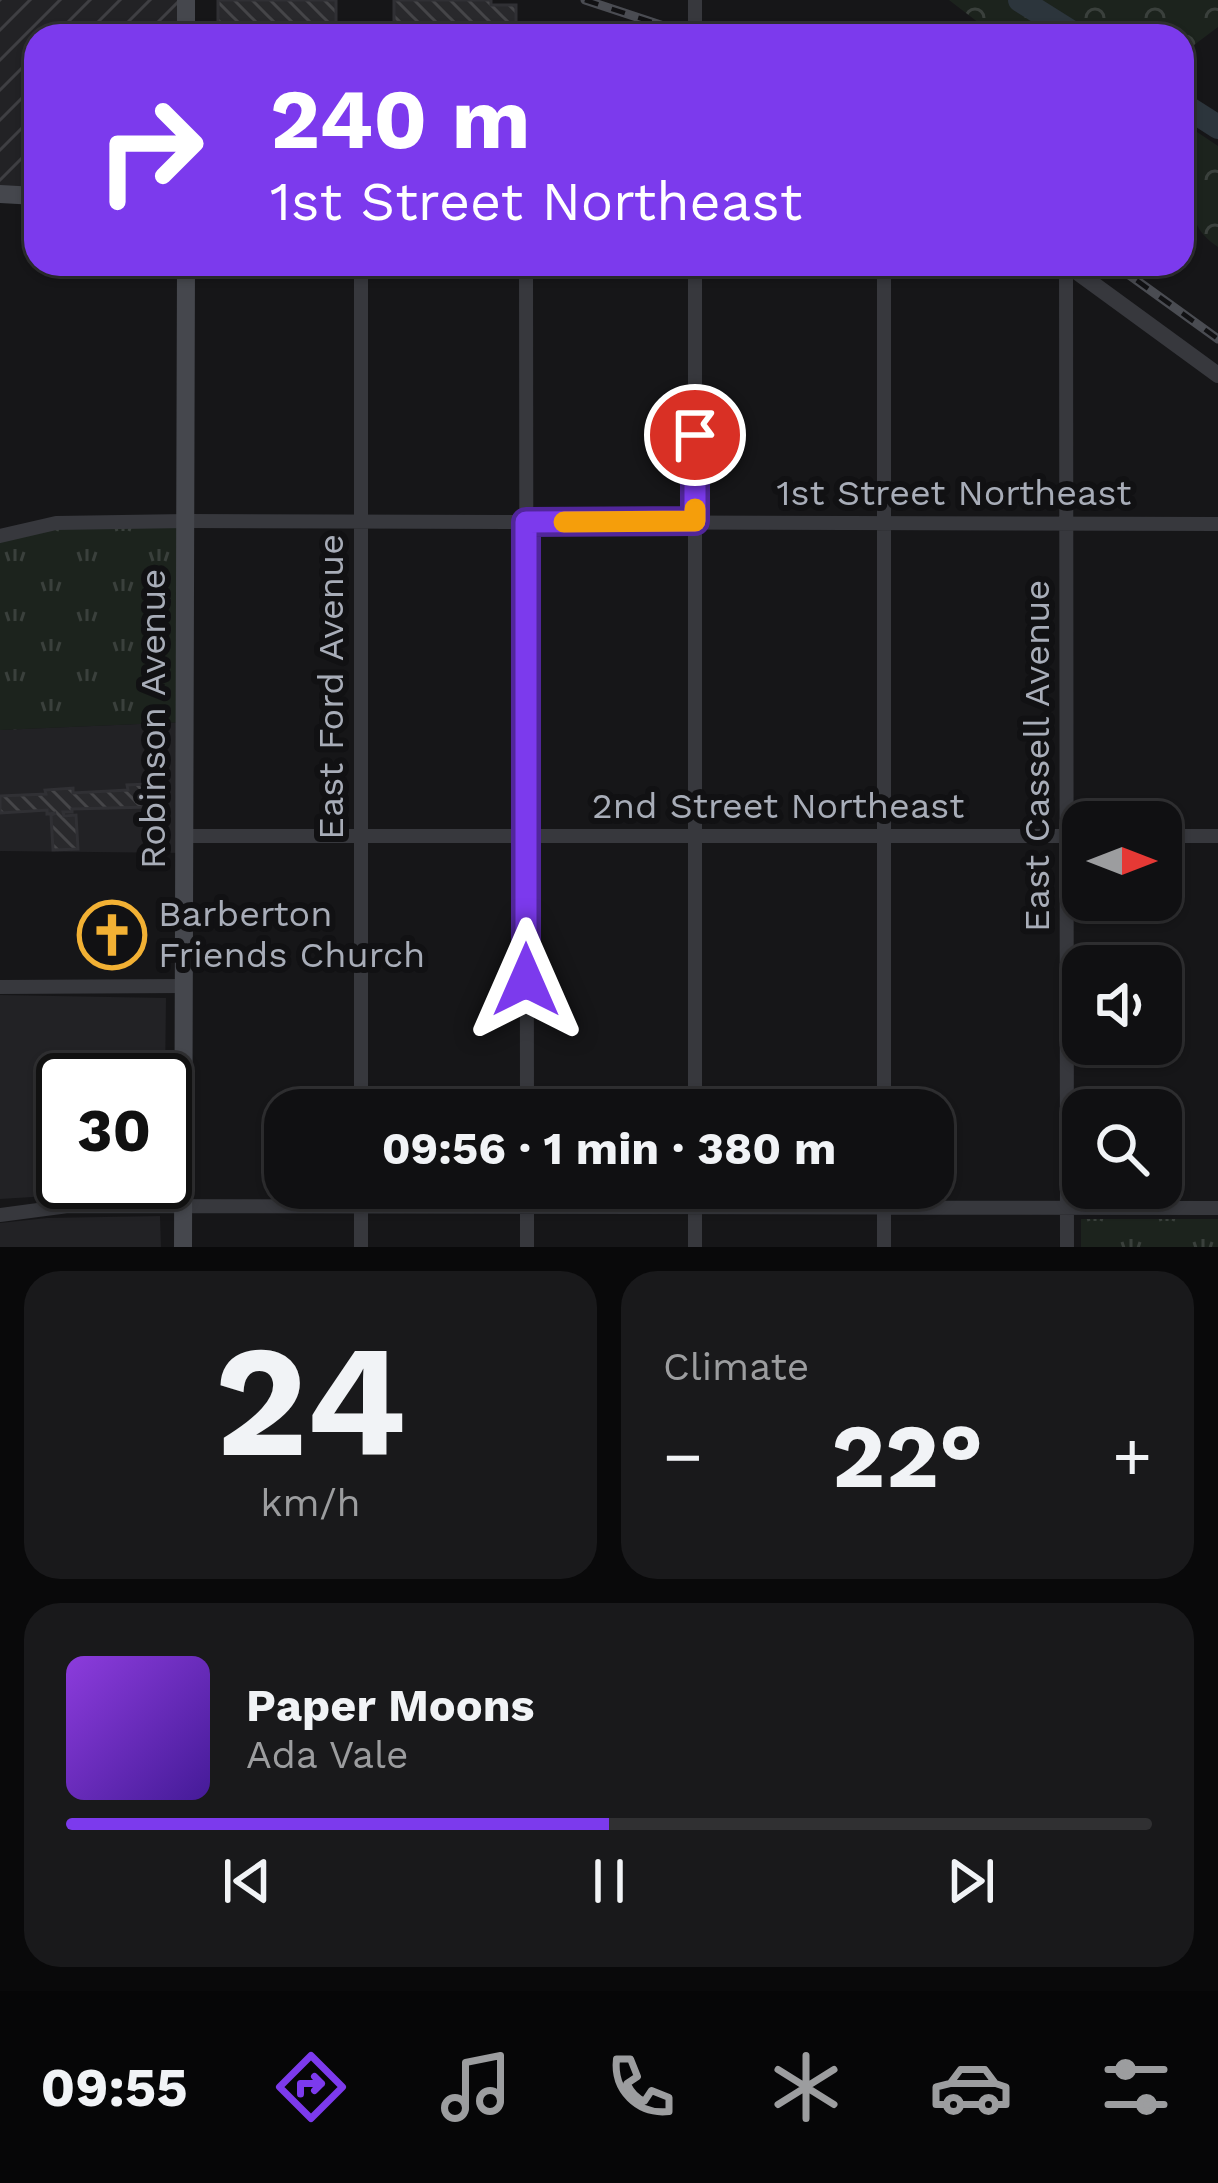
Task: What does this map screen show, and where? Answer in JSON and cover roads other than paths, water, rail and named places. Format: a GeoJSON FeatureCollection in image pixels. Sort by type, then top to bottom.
{"type":"FeatureCollection","features":[{"type":"Feature","properties":{"kind":"main road","name":"Robinson Avenue"},"geometry":{"type":"LineString","coordinates":[[184,1053],[186,276]]}},
{"type":"Feature","properties":{"kind":"main road","name":"Robinson Avenue"},"geometry":{"type":"LineString","coordinates":[[183,1209],[183,1247]]}},
{"type":"Feature","properties":{"kind":"street","name":"East Ford Avenue"},"geometry":{"type":"LineString","coordinates":[[361,276],[361,1089]]}},
{"type":"Feature","properties":{"kind":"street"},"geometry":{"type":"LineString","coordinates":[[526,276],[526,1089]]}},
{"type":"Feature","properties":{"kind":"street"},"geometry":{"type":"LineString","coordinates":[[695,276],[695,1089]]}},
{"type":"Feature","properties":{"kind":"street"},"geometry":{"type":"LineString","coordinates":[[884,276],[884,1089]]}},
{"type":"Feature","properties":{"kind":"street","name":"East Cassell Avenue"},"geometry":{"type":"LineString","coordinates":[[1066,276],[1066,522],[1074,801]]}},
{"type":"Feature","properties":{"kind":"street"},"geometry":{"type":"LineString","coordinates":[[1082,276],[1218,375]]}},
{"type":"Feature","properties":{"kind":"street","name":"1st Street Northeast"},"geometry":{"type":"LineString","coordinates":[[0,536],[56,524],[187,521],[1218,524]]}},
{"type":"Feature","properties":{"kind":"street","name":"2nd Street Northeast"},"geometry":{"type":"LineString","coordinates":[[185,836],[1062,837]]}},
{"type":"Feature","properties":{"kind":"street"},"geometry":{"type":"LineString","coordinates":[[1182,836],[1218,836]]}},
{"type":"Feature","properties":{"kind":"street","name":"East Cassell Avenue"},"geometry":{"type":"LineString","coordinates":[[1070,1089],[1073,921]]}},
{"type":"Feature","properties":{"kind":"street"},"geometry":{"type":"LineString","coordinates":[[0,987],[185,986]]}},
{"type":"Feature","properties":{"kind":"street"},"geometry":{"type":"LineString","coordinates":[[192,1207],[264,1207]]}},
{"type":"Feature","properties":{"kind":"street"},"geometry":{"type":"LineString","coordinates":[[954,1209],[1062,1208]]}},
{"type":"Feature","properties":{"kind":"street"},"geometry":{"type":"LineString","coordinates":[[1182,1208],[1218,1208]]}},
{"type":"Feature","properties":{"kind":"street"},"geometry":{"type":"LineString","coordinates":[[0,1215],[45,1209]]}},
{"type":"Feature","properties":{"kind":"street"},"geometry":{"type":"LineString","coordinates":[[361,1209],[361,1247]]}},
{"type":"Feature","properties":{"kind":"street"},"geometry":{"type":"LineString","coordinates":[[527,1209],[527,1247]]}},
{"type":"Feature","properties":{"kind":"street"},"geometry":{"type":"LineString","coordinates":[[695,1209],[695,1247]]}},
{"type":"Feature","properties":{"kind":"street"},"geometry":{"type":"LineString","coordinates":[[884,1209],[884,1247]]}},
{"type":"Feature","properties":{"kind":"street","name":"East Cassell Avenue"},"geometry":{"type":"LineString","coordinates":[[1067,1209],[1067,1247]]}},
{"type":"Feature","properties":{"kind":"waterway"},"geometry":{"type":"LineString","coordinates":[[1020,0],[1058,24]]}},
{"type":"Feature","properties":{"kind":"waterway"},"geometry":{"type":"LineString","coordinates":[[1194,112],[1218,127]]}},
{"type":"Feature","properties":{"kind":"railway"},"geometry":{"type":"LineString","coordinates":[[585,0],[658,24]]}},
{"type":"Feature","properties":{"kind":"railway"},"geometry":{"type":"LineString","coordinates":[[1131,276],[1218,339]]}},
{"type":"Feature","properties":{"kind":"place","name":"Barberton Friends Church"},"geometry":{"type":"Point","coordinates":[112,935]}}]}
